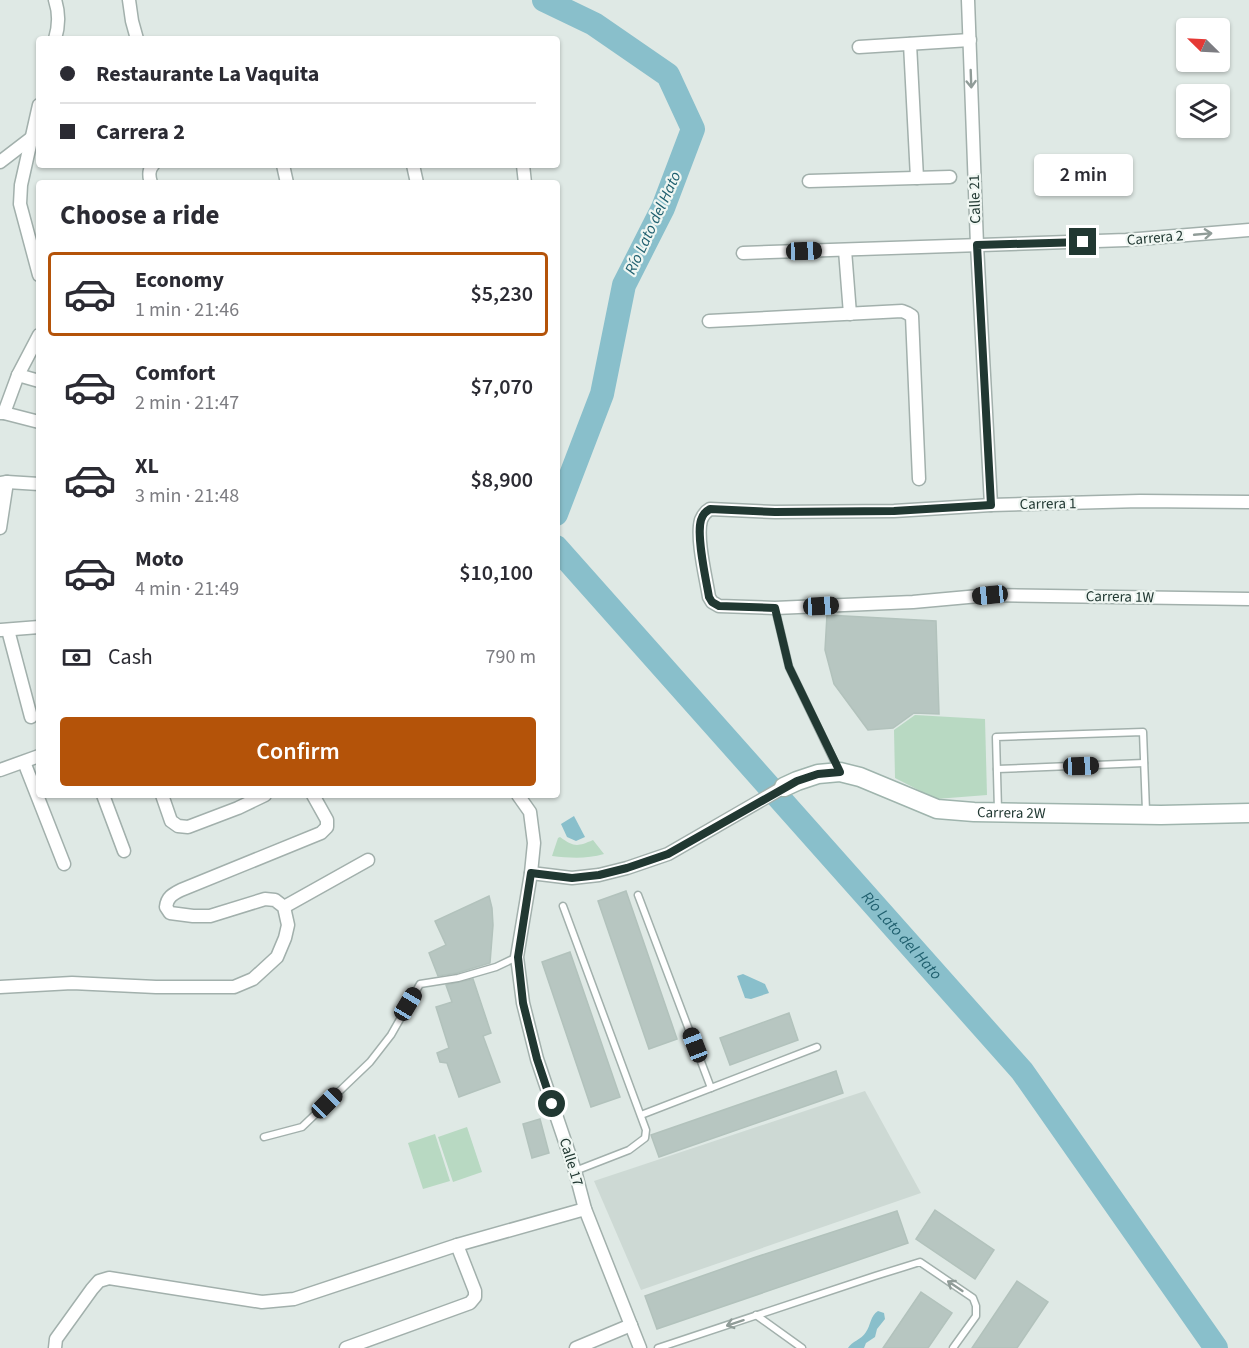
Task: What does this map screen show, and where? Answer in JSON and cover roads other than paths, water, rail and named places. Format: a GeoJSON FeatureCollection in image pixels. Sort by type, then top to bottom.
{"type":"FeatureCollection","features":[{"type":"Feature","properties":{"kind":"street"},"geometry":{"type":"LineString","coordinates":[[55,0],[58,9],[56,36]]}},
{"type":"Feature","properties":{"kind":"street"},"geometry":{"type":"LineString","coordinates":[[129,0],[136,36]]}},
{"type":"Feature","properties":{"kind":"street","name":"Calle 21"},"geometry":{"type":"LineString","coordinates":[[968,0],[977,245],[991,505]]}},
{"type":"Feature","properties":{"kind":"street"},"geometry":{"type":"LineString","coordinates":[[859,47],[970,40]]}},
{"type":"Feature","properties":{"kind":"street"},"geometry":{"type":"LineString","coordinates":[[910,44],[917,178]]}},
{"type":"Feature","properties":{"kind":"street"},"geometry":{"type":"LineString","coordinates":[[36,116],[21,185],[20,204],[36,264]]}},
{"type":"Feature","properties":{"kind":"street"},"geometry":{"type":"LineString","coordinates":[[0,162],[30,139]]}},
{"type":"Feature","properties":{"kind":"street"},"geometry":{"type":"LineString","coordinates":[[809,181],[950,177]]}},
{"type":"Feature","properties":{"kind":"street","name":"Carrera 2"},"geometry":{"type":"LineString","coordinates":[[743,253],[1126,240],[1249,230]]}},
{"type":"Feature","properties":{"kind":"street"},"geometry":{"type":"LineString","coordinates":[[845,250],[850,314]]}},
{"type":"Feature","properties":{"kind":"street"},"geometry":{"type":"LineString","coordinates":[[709,321],[902,311],[912,316],[919,479]]}},
{"type":"Feature","properties":{"kind":"street"},"geometry":{"type":"LineString","coordinates":[[36,341],[2,413],[36,421]]}},
{"type":"Feature","properties":{"kind":"street"},"geometry":{"type":"LineString","coordinates":[[18,375],[36,380]]}},
{"type":"Feature","properties":{"kind":"street"},"geometry":{"type":"LineString","coordinates":[[0,528],[3,483],[36,484]]}},
{"type":"Feature","properties":{"kind":"street","name":"Carrera 1"},"geometry":{"type":"LineString","coordinates":[[704,513],[710,509],[775,512],[894,511],[991,505],[1140,501],[1249,502]]}},
{"type":"Feature","properties":{"kind":"street","name":"Carrera 1W"},"geometry":{"type":"LineString","coordinates":[[704,513],[701,518],[700,541],[709,597],[719,606],[775,608],[913,602],[990,595],[1249,599]]}},
{"type":"Feature","properties":{"kind":"street"},"geometry":{"type":"LineString","coordinates":[[31,717],[4,630],[36,627]]}},
{"type":"Feature","properties":{"kind":"street"},"geometry":{"type":"LineString","coordinates":[[0,770],[36,757]]}},
{"type":"Feature","properties":{"kind":"street"},"geometry":{"type":"LineString","coordinates":[[24,762],[36,793]]}},
{"type":"Feature","properties":{"kind":"street","name":"Carrera 2W"},"geometry":{"type":"LineString","coordinates":[[784,787],[818,774],[840,772],[860,777],[937,808],[974,812],[1146,815],[1249,813]]}},
{"type":"Feature","properties":{"kind":"street"},"geometry":{"type":"LineString","coordinates":[[531,873],[572,878],[627,868],[668,854],[784,787]]}},
{"type":"Feature","properties":{"kind":"street"},"geometry":{"type":"LineString","coordinates":[[38,798],[64,864]]}},
{"type":"Feature","properties":{"kind":"street"},"geometry":{"type":"LineString","coordinates":[[105,798],[124,851]]}},
{"type":"Feature","properties":{"kind":"street"},"geometry":{"type":"LineString","coordinates":[[163,798],[171,821],[178,826],[188,827],[259,798]]}},
{"type":"Feature","properties":{"kind":"street"},"geometry":{"type":"LineString","coordinates":[[235,798],[238,808]]}},
{"type":"Feature","properties":{"kind":"street"},"geometry":{"type":"LineString","coordinates":[[0,987],[72,983],[156,987],[234,987],[253,979],[277,957],[288,925],[284,907],[275,900],[265,899],[210,916],[194,916],[170,913],[166,907],[166,900],[182,890],[321,833],[327,827],[327,820],[315,798]]}},
{"type":"Feature","properties":{"kind":"street","name":"Calle 17"},"geometry":{"type":"LineString","coordinates":[[520,798],[530,812],[534,843],[518,957],[523,1003],[537,1059],[585,1209],[640,1348]]}},
{"type":"Feature","properties":{"kind":"street"},"geometry":{"type":"LineString","coordinates":[[284,907],[368,860]]}},
{"type":"Feature","properties":{"kind":"street"},"geometry":{"type":"LineString","coordinates":[[55,1348],[57,1339],[92,1289],[99,1281],[109,1278],[262,1302],[294,1299],[458,1245],[585,1209]]}},
{"type":"Feature","properties":{"kind":"street"},"geometry":{"type":"LineString","coordinates":[[346,1348],[470,1303],[476,1291],[458,1245]]}},
{"type":"Feature","properties":{"kind":"street"},"geometry":{"type":"LineString","coordinates":[[576,1348],[631,1325]]}},
{"type":"Feature","properties":{"kind":"lane"},"geometry":{"type":"LineString","coordinates":[[775,608],[789,667],[840,772]]}},
{"type":"Feature","properties":{"kind":"lane"},"geometry":{"type":"LineString","coordinates":[[998,811],[996,737],[1143,732],[1146,815]]}},
{"type":"Feature","properties":{"kind":"lane"},"geometry":{"type":"LineString","coordinates":[[997,769],[1144,763]]}},
{"type":"Feature","properties":{"kind":"lane"},"geometry":{"type":"LineString","coordinates":[[638,895],[711,1088]]}},
{"type":"Feature","properties":{"kind":"lane"},"geometry":{"type":"LineString","coordinates":[[563,906],[646,1130],[645,1138],[629,1150],[574,1171]]}},
{"type":"Feature","properties":{"kind":"lane"},"geometry":{"type":"LineString","coordinates":[[264,1137],[302,1127],[370,1062],[391,1035],[420,984],[458,978],[496,967],[518,957]]}},
{"type":"Feature","properties":{"kind":"lane"},"geometry":{"type":"LineString","coordinates":[[641,1115],[817,1047]]}},
{"type":"Feature","properties":{"kind":"lane"},"geometry":{"type":"LineString","coordinates":[[658,1348],[920,1263],[973,1298],[976,1316],[953,1348]]}},
{"type":"Feature","properties":{"kind":"lane"},"geometry":{"type":"LineString","coordinates":[[756,1315],[802,1348]]}},
{"type":"Feature","properties":{"kind":"water"},"geometry":{"type":"Polygon","coordinates":[[[574,816],[585,837],[576,841],[567,837],[561,824],[574,816]]]}},
{"type":"Feature","properties":{"kind":"water"},"geometry":{"type":"Polygon","coordinates":[[[743,974],[765,984],[769,993],[751,999],[745,998],[737,976],[743,974]]]}},
{"type":"Feature","properties":{"kind":"water"},"geometry":{"type":"Polygon","coordinates":[[[878,1311],[884,1313],[885,1319],[877,1329],[875,1337],[866,1343],[864,1348],[848,1348],[864,1335],[873,1315],[878,1311]]]}},
{"type":"Feature","properties":{"kind":"waterway","name":"Río Lato del Hato"},"geometry":{"type":"LineString","coordinates":[[544,0],[594,24],[668,75],[693,129],[663,208],[624,285],[602,394],[560,504]]}},
{"type":"Feature","properties":{"kind":"waterway","name":"Río Lato del Hato"},"geometry":{"type":"LineString","coordinates":[[560,551],[1022,1071],[1216,1348]]}}]}
